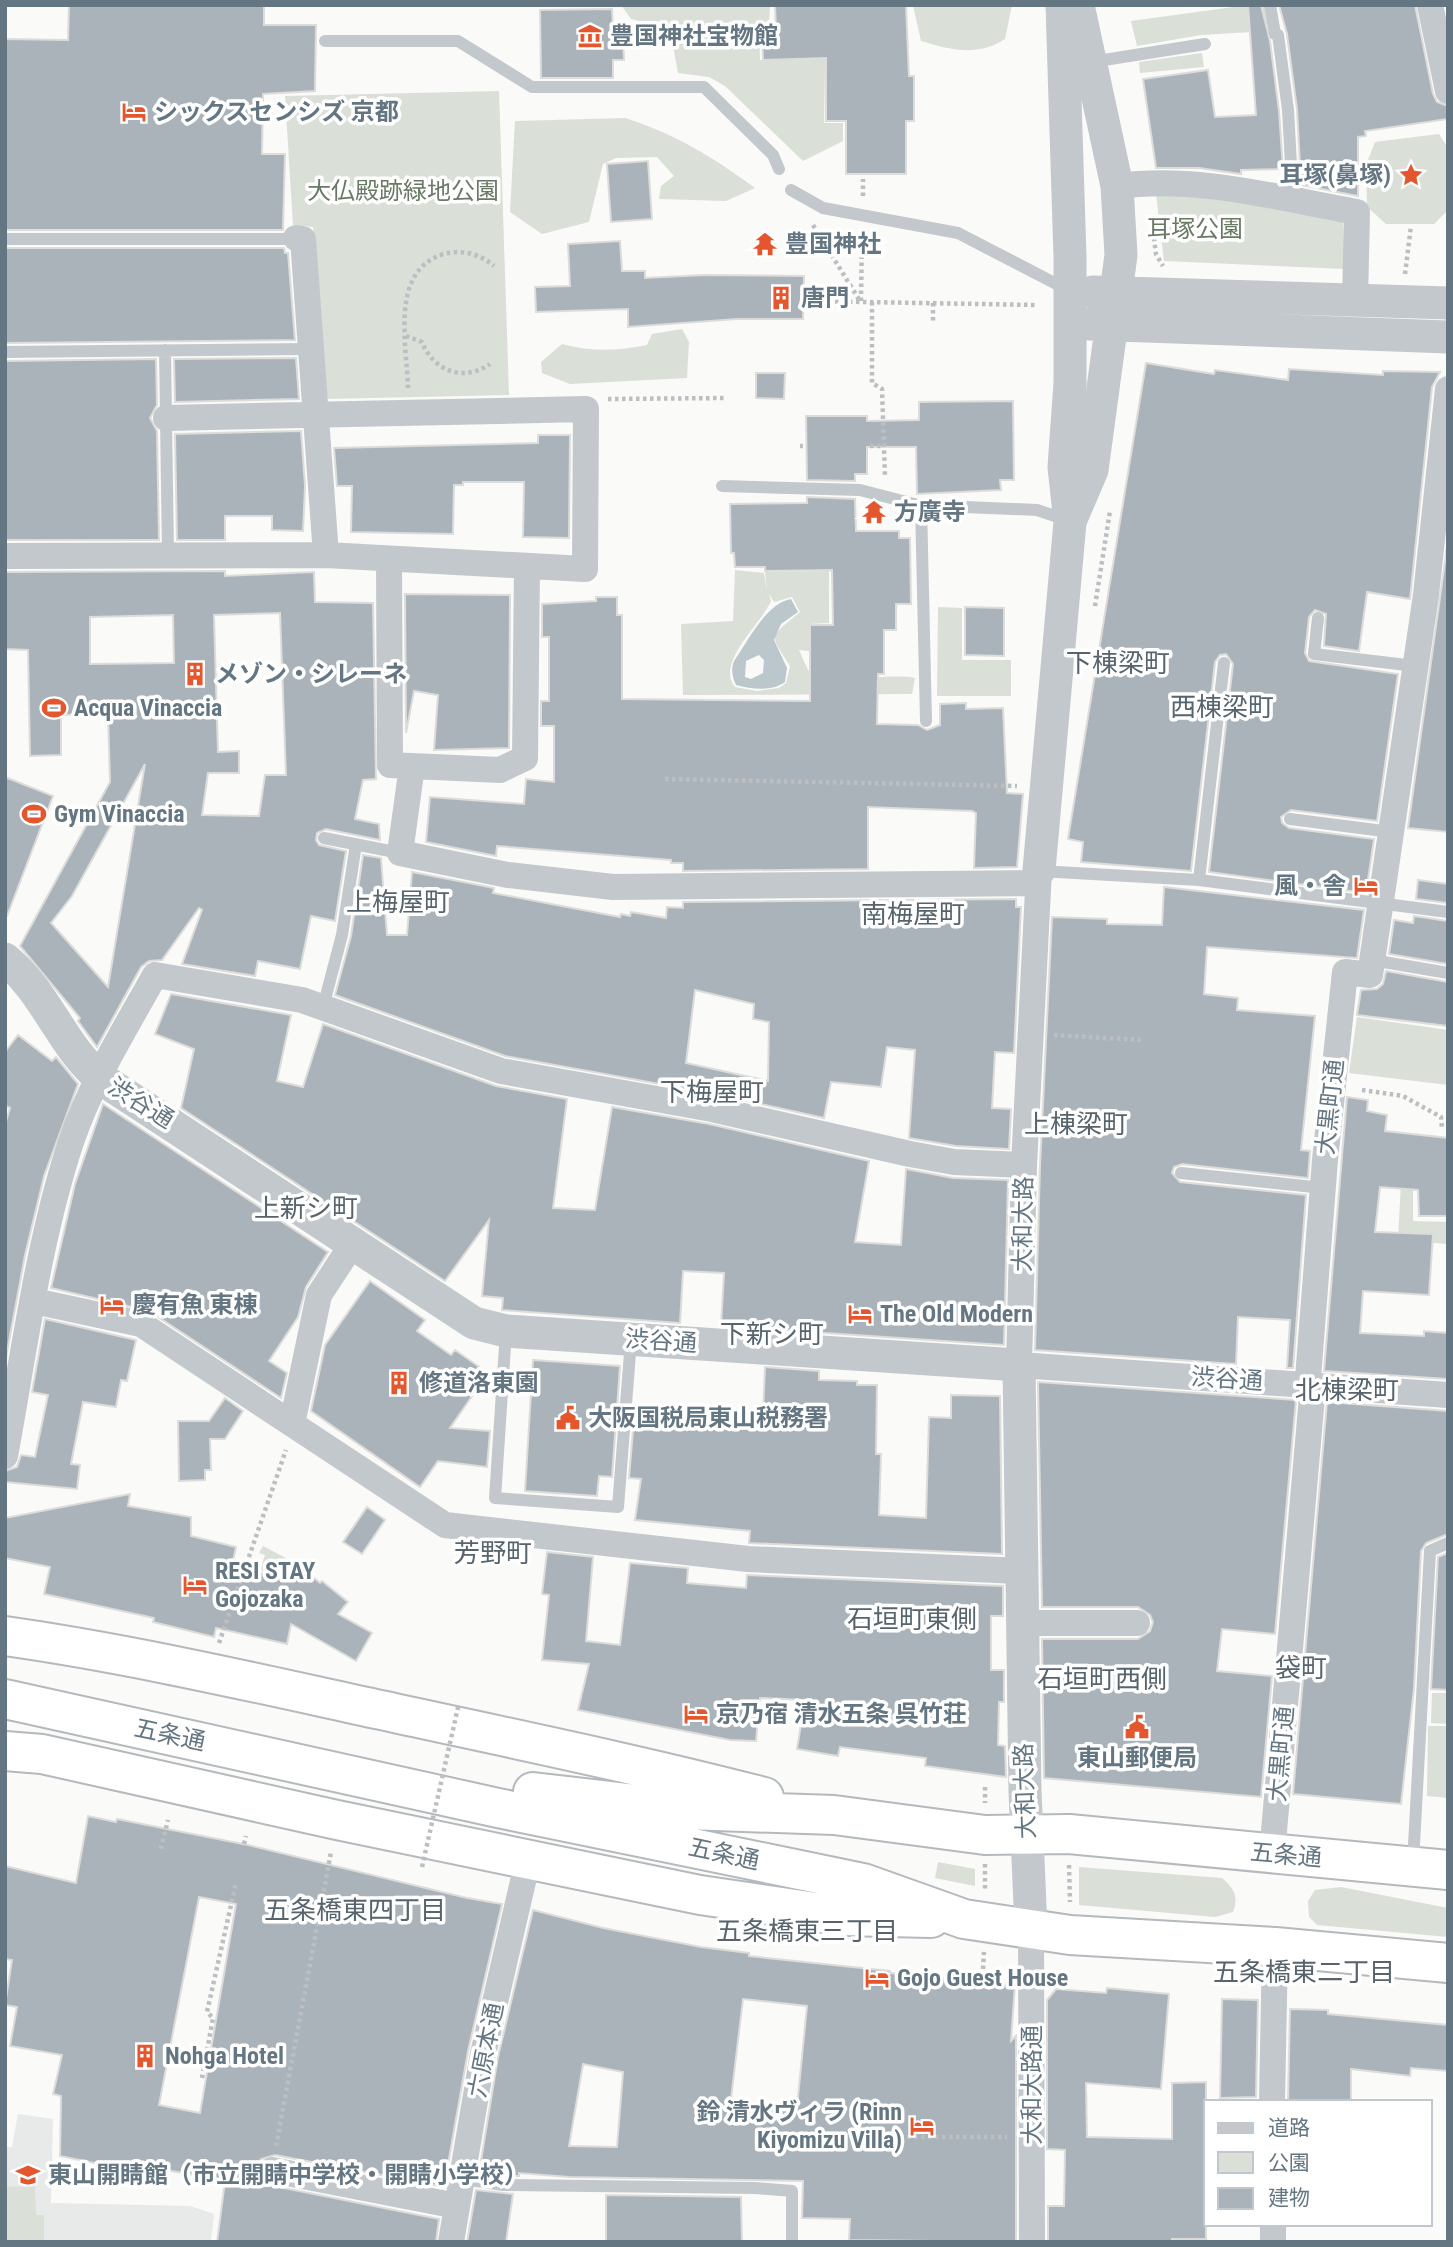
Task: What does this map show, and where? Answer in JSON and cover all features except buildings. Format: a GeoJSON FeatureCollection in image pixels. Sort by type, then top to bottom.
{"type":"FeatureCollection","features":[{"type":"Feature","properties":{"kind":"highway"},"geometry":{"type":"LineString","coordinates":[[5,1636],[68,1645],[228,1677],[682,1776],[834,1815]]}},
{"type":"Feature","properties":{"kind":"highway","name":"五条通"},"geometry":{"type":"LineString","coordinates":[[5,1681],[863,1882],[975,1904],[1031,1928],[1070,1935],[1275,1947],[1448,1963]]}},
{"type":"Feature","properties":{"kind":"highway","name":"五条通"},"geometry":{"type":"LineString","coordinates":[[5,1699],[499,1798],[687,1810],[834,1815],[985,1835],[1069,1834],[1430,1868]]}},
{"type":"Feature","properties":{"kind":"highway"},"geometry":{"type":"LineString","coordinates":[[5,1735],[24,1752],[700,1895],[844,1916],[975,1904]]}},
{"type":"Feature","properties":{"kind":"street"},"geometry":{"type":"LineString","coordinates":[[1062,5],[1070,291],[1064,467],[1070,522]]}},
{"type":"Feature","properties":{"kind":"street"},"geometry":{"type":"LineString","coordinates":[[1070,522],[1092,470],[1121,255],[1117,186],[1078,5]]}},
{"type":"Feature","properties":{"kind":"street"},"geometry":{"type":"LineString","coordinates":[[1430,5],[1448,91]]}},
{"type":"Feature","properties":{"kind":"street"},"geometry":{"type":"LineString","coordinates":[[1117,186],[1147,182],[1196,184],[1356,212],[1355,301]]}},
{"type":"Feature","properties":{"kind":"street"},"geometry":{"type":"LineString","coordinates":[[291,239],[303,239],[326,555]]}},
{"type":"Feature","properties":{"kind":"street"},"geometry":{"type":"LineString","coordinates":[[1070,291],[1114,309],[1448,337]]}},
{"type":"Feature","properties":{"kind":"street"},"geometry":{"type":"LineString","coordinates":[[1070,324],[1114,309],[1355,301],[1448,303]]}},
{"type":"Feature","properties":{"kind":"street"},"geometry":{"type":"LineString","coordinates":[[1372,960],[1415,666],[1448,389]]}},
{"type":"Feature","properties":{"kind":"street"},"geometry":{"type":"LineString","coordinates":[[5,556],[326,555],[585,569],[586,409],[166,418]]}},
{"type":"Feature","properties":{"kind":"street","name":"大和大路"},"geometry":{"type":"LineString","coordinates":[[1031,1928],[1022,1623],[1019,1365],[1024,1165],[1039,877],[1070,522]]}},
{"type":"Feature","properties":{"kind":"street"},"geometry":{"type":"LineString","coordinates":[[389,559],[390,765],[500,770],[525,758],[527,566]]}},
{"type":"Feature","properties":{"kind":"street"},"geometry":{"type":"LineString","coordinates":[[412,766],[400,853],[508,875],[613,887],[1039,877]]}},
{"type":"Feature","properties":{"kind":"street","name":"渋谷通"},"geometry":{"type":"LineString","coordinates":[[5,959],[35,989],[82,1061],[100,1078],[460,1315],[482,1326],[506,1331],[1448,1395]]}},
{"type":"Feature","properties":{"kind":"street","name":"大黒町通"},"geometry":{"type":"LineString","coordinates":[[1272,1854],[1313,1385],[1308,1378],[1323,1188],[1345,972],[1370,975],[1372,960]]}},
{"type":"Feature","properties":{"kind":"street"},"geometry":{"type":"LineString","coordinates":[[5,1456],[12,1378],[34,1301],[57,1188],[72,1139],[100,1078],[155,975],[279,995],[323,1007],[501,1071],[712,1109],[901,1152],[954,1161],[1024,1165]]}},
{"type":"Feature","properties":{"kind":"street"},"geometry":{"type":"LineString","coordinates":[[294,1426],[319,1295],[352,1243]]}},
{"type":"Feature","properties":{"kind":"street"},"geometry":{"type":"LineString","coordinates":[[34,1301],[141,1324],[445,1525],[748,1559],[1021,1571]]}},
{"type":"Feature","properties":{"kind":"street"},"geometry":{"type":"LineString","coordinates":[[1022,1623],[1137,1623]]}},
{"type":"Feature","properties":{"kind":"street","name":"六原本通"},"geometry":{"type":"LineString","coordinates":[[451,2242],[483,2054],[528,1860]]}},
{"type":"Feature","properties":{"kind":"street","name":"大和大路通"},"geometry":{"type":"LineString","coordinates":[[1031,1928],[1032,2242]]}},
{"type":"Feature","properties":{"kind":"street"},"geometry":{"type":"LineString","coordinates":[[1272,2100],[1275,1947]]}},
{"type":"Feature","properties":{"kind":"street"},"geometry":{"type":"LineString","coordinates":[[272,2170],[457,2206]]}},
{"type":"Feature","properties":{"kind":"lane"},"geometry":{"type":"LineString","coordinates":[[1269,5],[1275,34],[1278,35],[1288,110],[1293,200]]}},
{"type":"Feature","properties":{"kind":"lane"},"geometry":{"type":"LineString","coordinates":[[325,41],[458,41],[532,87],[704,87],[773,155],[779,169]]}},
{"type":"Feature","properties":{"kind":"lane"},"geometry":{"type":"LineString","coordinates":[[1090,62],[1205,44]]}},
{"type":"Feature","properties":{"kind":"lane"},"geometry":{"type":"LineString","coordinates":[[791,190],[823,208],[958,233],[1070,291]]}},
{"type":"Feature","properties":{"kind":"lane"},"geometry":{"type":"LineString","coordinates":[[5,239],[291,239]]}},
{"type":"Feature","properties":{"kind":"lane"},"geometry":{"type":"LineString","coordinates":[[5,352],[312,349]]}},
{"type":"Feature","properties":{"kind":"lane"},"geometry":{"type":"LineString","coordinates":[[165,350],[168,554]]}},
{"type":"Feature","properties":{"kind":"lane"},"geometry":{"type":"LineString","coordinates":[[722,486],[848,489],[921,505],[1037,510],[1070,522]]}},
{"type":"Feature","properties":{"kind":"lane"},"geometry":{"type":"LineString","coordinates":[[921,505],[926,721]]}},
{"type":"Feature","properties":{"kind":"lane"},"geometry":{"type":"LineString","coordinates":[[1318,618],[1314,654],[1415,666]]}},
{"type":"Feature","properties":{"kind":"lane"},"geometry":{"type":"LineString","coordinates":[[1199,880],[1224,663]]}},
{"type":"Feature","properties":{"kind":"lane"},"geometry":{"type":"LineString","coordinates":[[1290,819],[1391,832]]}},
{"type":"Feature","properties":{"kind":"lane"},"geometry":{"type":"LineString","coordinates":[[324,838],[400,853]]}},
{"type":"Feature","properties":{"kind":"lane"},"geometry":{"type":"LineString","coordinates":[[323,1007],[342,935],[356,844]]}},
{"type":"Feature","properties":{"kind":"lane"},"geometry":{"type":"LineString","coordinates":[[1039,877],[1199,880],[1448,912]]}},
{"type":"Feature","properties":{"kind":"lane"},"geometry":{"type":"LineString","coordinates":[[1372,960],[1448,973]]}},
{"type":"Feature","properties":{"kind":"lane"},"geometry":{"type":"LineString","coordinates":[[1181,1173],[1323,1188]]}},
{"type":"Feature","properties":{"kind":"lane"},"geometry":{"type":"LineString","coordinates":[[506,1331],[495,1497],[618,1507],[632,1339]]}},
{"type":"Feature","properties":{"kind":"lane"},"geometry":{"type":"LineString","coordinates":[[1430,1868],[1430,1551],[1448,1543]]}},
{"type":"Feature","properties":{"kind":"lane"},"geometry":{"type":"LineString","coordinates":[[462,2179],[503,2185],[755,2188],[792,2191],[792,2242]]}},
{"type":"Feature","properties":{"kind":"path"},"geometry":{"type":"LineString","coordinates":[[861,302],[863,179]]}},
{"type":"Feature","properties":{"kind":"path"},"geometry":{"type":"LineString","coordinates":[[791,190],[861,302]]}},
{"type":"Feature","properties":{"kind":"path"},"geometry":{"type":"LineString","coordinates":[[1405,266],[1411,226]]}},
{"type":"Feature","properties":{"kind":"path"},"geometry":{"type":"LineString","coordinates":[[409,412],[407,293],[415,275],[429,261],[457,252],[477,256],[495,266]]}},
{"type":"Feature","properties":{"kind":"path"},"geometry":{"type":"LineString","coordinates":[[807,300],[1036,305]]}},
{"type":"Feature","properties":{"kind":"path"},"geometry":{"type":"LineString","coordinates":[[872,302],[872,383],[882,389],[886,496]]}},
{"type":"Feature","properties":{"kind":"path"},"geometry":{"type":"LineString","coordinates":[[933,303],[933,321]]}},
{"type":"Feature","properties":{"kind":"path"},"geometry":{"type":"LineString","coordinates":[[406,336],[422,342],[431,359],[446,370],[474,372],[490,363]]}},
{"type":"Feature","properties":{"kind":"path"},"geometry":{"type":"LineString","coordinates":[[586,409],[591,400],[726,398]]}},
{"type":"Feature","properties":{"kind":"path"},"geometry":{"type":"LineString","coordinates":[[870,446],[884,446]]}},
{"type":"Feature","properties":{"kind":"path"},"geometry":{"type":"LineString","coordinates":[[1094,617],[1110,506]]}},
{"type":"Feature","properties":{"kind":"path"},"geometry":{"type":"LineString","coordinates":[[665,779],[1029,786]]}},
{"type":"Feature","properties":{"kind":"path"},"geometry":{"type":"LineString","coordinates":[[1030,1033],[1141,1040]]}},
{"type":"Feature","properties":{"kind":"path"},"geometry":{"type":"LineString","coordinates":[[1362,1090],[1402,1096],[1441,1117],[1442,1129]]}},
{"type":"Feature","properties":{"kind":"path"},"geometry":{"type":"LineString","coordinates":[[219,1643],[294,1426]]}},
{"type":"Feature","properties":{"kind":"path"},"geometry":{"type":"LineString","coordinates":[[422,1867],[459,1703]]}},
{"type":"Feature","properties":{"kind":"path"},"geometry":{"type":"LineString","coordinates":[[985,1787],[985,1798]]}},
{"type":"Feature","properties":{"kind":"path"},"geometry":{"type":"LineString","coordinates":[[161,1849],[168,1820]]}},
{"type":"Feature","properties":{"kind":"path"},"geometry":{"type":"LineString","coordinates":[[272,2170],[300,2003],[337,1820]]}},
{"type":"Feature","properties":{"kind":"path"},"geometry":{"type":"LineString","coordinates":[[244,1844],[246,1836]]}},
{"type":"Feature","properties":{"kind":"path"},"geometry":{"type":"LineString","coordinates":[[1069,1864],[1070,1906]]}},
{"type":"Feature","properties":{"kind":"path"},"geometry":{"type":"LineString","coordinates":[[975,1904],[985,1871]]}},
{"type":"Feature","properties":{"kind":"path"},"geometry":{"type":"LineString","coordinates":[[202,2078],[213,2018],[207,2012],[236,1883]]}},
{"type":"Feature","properties":{"kind":"path"},"geometry":{"type":"LineString","coordinates":[[983,1969],[984,1953]]}},
{"type":"Feature","properties":{"kind":"path"},"geometry":{"type":"LineString","coordinates":[[886,2137],[1032,2136]]}},
{"type":"Feature","properties":{"kind":"shaded area"},"geometry":{"type":"Polygon","coordinates":[[[791,599],[798,612],[781,624],[774,640],[787,668],[785,682],[768,688],[736,685],[732,672],[734,661],[766,614],[791,599]],[[759,655],[746,661],[745,677],[751,679],[763,673],[764,660],[759,655]]]}},
{"type":"Feature","properties":{"kind":"shaded area","name":"東山開睛館（市立開睛中学校・開睛小学校）"},"geometry":{"type":"Polygon","coordinates":[[[18,2114],[53,2119],[51,2203],[190,2206],[214,2214],[211,2242],[5,2242],[5,2147],[12,2147],[18,2114]]]}},
{"type":"Feature","properties":{"kind":"green space"},"geometry":{"type":"Polygon","coordinates":[[[621,5],[770,5],[769,23],[759,26],[760,60],[817,59],[818,51],[854,64],[825,68],[824,123],[843,123],[843,141],[803,161],[725,86],[709,77],[678,73],[670,29],[631,19],[621,5]]]}},
{"type":"Feature","properties":{"kind":"green space"},"geometry":{"type":"Polygon","coordinates":[[[913,5],[1012,5],[1005,39],[984,48],[964,50],[921,41],[913,5]]]}},
{"type":"Feature","properties":{"kind":"green space"},"geometry":{"type":"Polygon","coordinates":[[[1265,5],[1268,31],[1201,35],[1137,46],[1131,21],[1265,5]]]}},
{"type":"Feature","properties":{"kind":"green space"},"geometry":{"type":"Polygon","coordinates":[[[1202,53],[1204,67],[1140,73],[1139,62],[1202,53]]]}},
{"type":"Feature","properties":{"kind":"green space","name":"大仏殿跡緑地公園"},"geometry":{"type":"Polygon","coordinates":[[[499,91],[509,395],[326,399],[313,227],[293,225],[285,96],[499,91]]]}},
{"type":"Feature","properties":{"kind":"green space"},"geometry":{"type":"Polygon","coordinates":[[[625,118],[693,147],[755,188],[726,201],[659,199],[661,186],[674,176],[657,157],[616,158],[603,164],[589,222],[542,234],[510,212],[515,121],[625,118]]]}},
{"type":"Feature","properties":{"kind":"green space"},"geometry":{"type":"Polygon","coordinates":[[[1439,134],[1448,148],[1448,210],[1434,224],[1386,224],[1367,207],[1366,165],[1375,142],[1439,134]]]}},
{"type":"Feature","properties":{"kind":"green space","name":"耳塚公園"},"geometry":{"type":"Polygon","coordinates":[[[1178,192],[1343,221],[1345,269],[1164,261],[1156,194],[1178,192]]]}},
{"type":"Feature","properties":{"kind":"green space"},"geometry":{"type":"Polygon","coordinates":[[[682,329],[689,342],[687,378],[570,384],[542,373],[541,362],[562,344],[604,350],[625,349],[647,345],[652,334],[682,329]]]}},
{"type":"Feature","properties":{"kind":"green space"},"geometry":{"type":"Polygon","coordinates":[[[735,570],[764,573],[767,591],[765,572],[829,571],[829,623],[809,624],[809,651],[799,650],[808,670],[830,678],[915,678],[912,694],[683,695],[681,624],[733,621],[735,570]],[[769,594],[771,601],[766,610],[735,655],[730,677],[735,687],[757,691],[779,688],[786,683],[790,666],[775,642],[775,637],[782,627],[800,612],[792,597],[774,602],[769,594]]]}},
{"type":"Feature","properties":{"kind":"green space"},"geometry":{"type":"Polygon","coordinates":[[[938,607],[962,608],[962,660],[1011,660],[1011,696],[937,696],[938,607]]]}},
{"type":"Feature","properties":{"kind":"green space"},"geometry":{"type":"Polygon","coordinates":[[[1357,1017],[1448,1030],[1448,1085],[1349,1073],[1357,1017]]]}},
{"type":"Feature","properties":{"kind":"green space"},"geometry":{"type":"Polygon","coordinates":[[[1401,1182],[1413,1182],[1413,1221],[1448,1222],[1448,1244],[1398,1240],[1401,1182]]]}},
{"type":"Feature","properties":{"kind":"green space"},"geometry":{"type":"Polygon","coordinates":[[[263,1546],[306,1571],[300,1579],[260,1570],[265,1555],[259,1553],[263,1546]]]}},
{"type":"Feature","properties":{"kind":"green space"},"geometry":{"type":"Polygon","coordinates":[[[1432,1693],[1448,1693],[1448,1724],[1431,1723],[1432,1693]]]}},
{"type":"Feature","properties":{"kind":"green space"},"geometry":{"type":"Polygon","coordinates":[[[1428,1726],[1448,1726],[1448,1798],[1427,1796],[1428,1726]]]}},
{"type":"Feature","properties":{"kind":"green space"},"geometry":{"type":"Polygon","coordinates":[[[938,1862],[975,1869],[975,1886],[935,1878],[938,1862]]]}},
{"type":"Feature","properties":{"kind":"green space"},"geometry":{"type":"Polygon","coordinates":[[[1079,1867],[1222,1878],[1234,1893],[1235,1907],[1233,1912],[1215,1917],[1079,1905],[1079,1867]]]}},
{"type":"Feature","properties":{"kind":"green space"},"geometry":{"type":"Polygon","coordinates":[[[1341,1887],[1448,1908],[1448,1937],[1317,1925],[1309,1917],[1308,1901],[1315,1890],[1341,1887]]]}},
{"type":"Feature","properties":{"kind":"green space"},"geometry":{"type":"Polygon","coordinates":[[[35,2186],[36,2215],[44,2215],[44,2242],[5,2242],[5,2187],[35,2186]]]}},
{"type":"Feature","properties":{"kind":"place","name":"豊国神社宝物館"},"geometry":{"type":"Point","coordinates":[590,36]}},
{"type":"Feature","properties":{"kind":"place","name":"シックスセンシズ 京都"},"geometry":{"type":"Point","coordinates":[134,112]}},
{"type":"Feature","properties":{"kind":"place","name":"耳塚(鼻塚)"},"geometry":{"type":"Point","coordinates":[1411,175]}},
{"type":"Feature","properties":{"kind":"place","name":"豊国神社"},"geometry":{"type":"Point","coordinates":[765,244]}},
{"type":"Feature","properties":{"kind":"place","name":"唐門"},"geometry":{"type":"Point","coordinates":[781,298]}},
{"type":"Feature","properties":{"kind":"place","name":"方廣寺"},"geometry":{"type":"Point","coordinates":[874,512]}},
{"type":"Feature","properties":{"kind":"place","name":"メゾン・シレーネ"},"geometry":{"type":"Point","coordinates":[195,674]}},
{"type":"Feature","properties":{"kind":"place","name":"Acqua Vinaccia"},"geometry":{"type":"Point","coordinates":[54,708]}},
{"type":"Feature","properties":{"kind":"place","name":"Gym Vinaccia"},"geometry":{"type":"Point","coordinates":[34,814]}},
{"type":"Feature","properties":{"kind":"place","name":"風・舎"},"geometry":{"type":"Point","coordinates":[1366,886]}},
{"type":"Feature","properties":{"kind":"place","name":"慶有魚 東棟"},"geometry":{"type":"Point","coordinates":[112,1305]}},
{"type":"Feature","properties":{"kind":"place","name":"The Old Modern"},"geometry":{"type":"Point","coordinates":[860,1314]}},
{"type":"Feature","properties":{"kind":"place","name":"修道洛東園"},"geometry":{"type":"Point","coordinates":[399,1383]}},
{"type":"Feature","properties":{"kind":"place","name":"大阪国税局東山税務署"},"geometry":{"type":"Point","coordinates":[568,1418]}},
{"type":"Feature","properties":{"kind":"place","name":"RESI STAY Gojozaka"},"geometry":{"type":"Point","coordinates":[195,1585]}},
{"type":"Feature","properties":{"kind":"place","name":"京乃宿 清水五条 呉竹荘"},"geometry":{"type":"Point","coordinates":[696,1714]}},
{"type":"Feature","properties":{"kind":"place","name":"東山郵便局"},"geometry":{"type":"Point","coordinates":[1137,1727]}},
{"type":"Feature","properties":{"kind":"place","name":"Gojo Guest House"},"geometry":{"type":"Point","coordinates":[877,1978]}},
{"type":"Feature","properties":{"kind":"place","name":"Nohga Hotel"},"geometry":{"type":"Point","coordinates":[145,2056]}},
{"type":"Feature","properties":{"kind":"place","name":"鈴 清水ヴィラ (Rinn Kiyomizu Villa)"},"geometry":{"type":"Point","coordinates":[922,2126]}},
{"type":"Feature","properties":{"kind":"place","name":"東山開睛館（市立開睛中学校・開睛小学校）"},"geometry":{"type":"Point","coordinates":[28,2175]}},
{"type":"Feature","properties":{"kind":"district","name":"下棟梁町"},"geometry":{"type":"Point","coordinates":[1118,663]}},
{"type":"Feature","properties":{"kind":"district","name":"西棟梁町"},"geometry":{"type":"Point","coordinates":[1222,707]}},
{"type":"Feature","properties":{"kind":"district","name":"上梅屋町"},"geometry":{"type":"Point","coordinates":[398,902]}},
{"type":"Feature","properties":{"kind":"district","name":"南梅屋町"},"geometry":{"type":"Point","coordinates":[913,914]}},
{"type":"Feature","properties":{"kind":"district","name":"下梅屋町"},"geometry":{"type":"Point","coordinates":[712,1092]}},
{"type":"Feature","properties":{"kind":"district","name":"上棟梁町"},"geometry":{"type":"Point","coordinates":[1076,1124]}},
{"type":"Feature","properties":{"kind":"district","name":"上新シ町"},"geometry":{"type":"Point","coordinates":[306,1208]}},
{"type":"Feature","properties":{"kind":"district","name":"下新シ町"},"geometry":{"type":"Point","coordinates":[772,1334]}},
{"type":"Feature","properties":{"kind":"district","name":"北棟梁町"},"geometry":{"type":"Point","coordinates":[1347,1390]}},
{"type":"Feature","properties":{"kind":"district","name":"芳野町"},"geometry":{"type":"Point","coordinates":[493,1553]}},
{"type":"Feature","properties":{"kind":"district","name":"石垣町東側"},"geometry":{"type":"Point","coordinates":[912,1619]}},
{"type":"Feature","properties":{"kind":"district","name":"袋町"},"geometry":{"type":"Point","coordinates":[1301,1668]}},
{"type":"Feature","properties":{"kind":"district","name":"石垣町西側"},"geometry":{"type":"Point","coordinates":[1102,1679]}},
{"type":"Feature","properties":{"kind":"district","name":"五条橋東四丁目"},"geometry":{"type":"Point","coordinates":[355,1910]}},
{"type":"Feature","properties":{"kind":"district","name":"五条橋東三丁目"},"geometry":{"type":"Point","coordinates":[807,1931]}},
{"type":"Feature","properties":{"kind":"district","name":"五条橋東二丁目"},"geometry":{"type":"Point","coordinates":[1304,1972]}}]}
